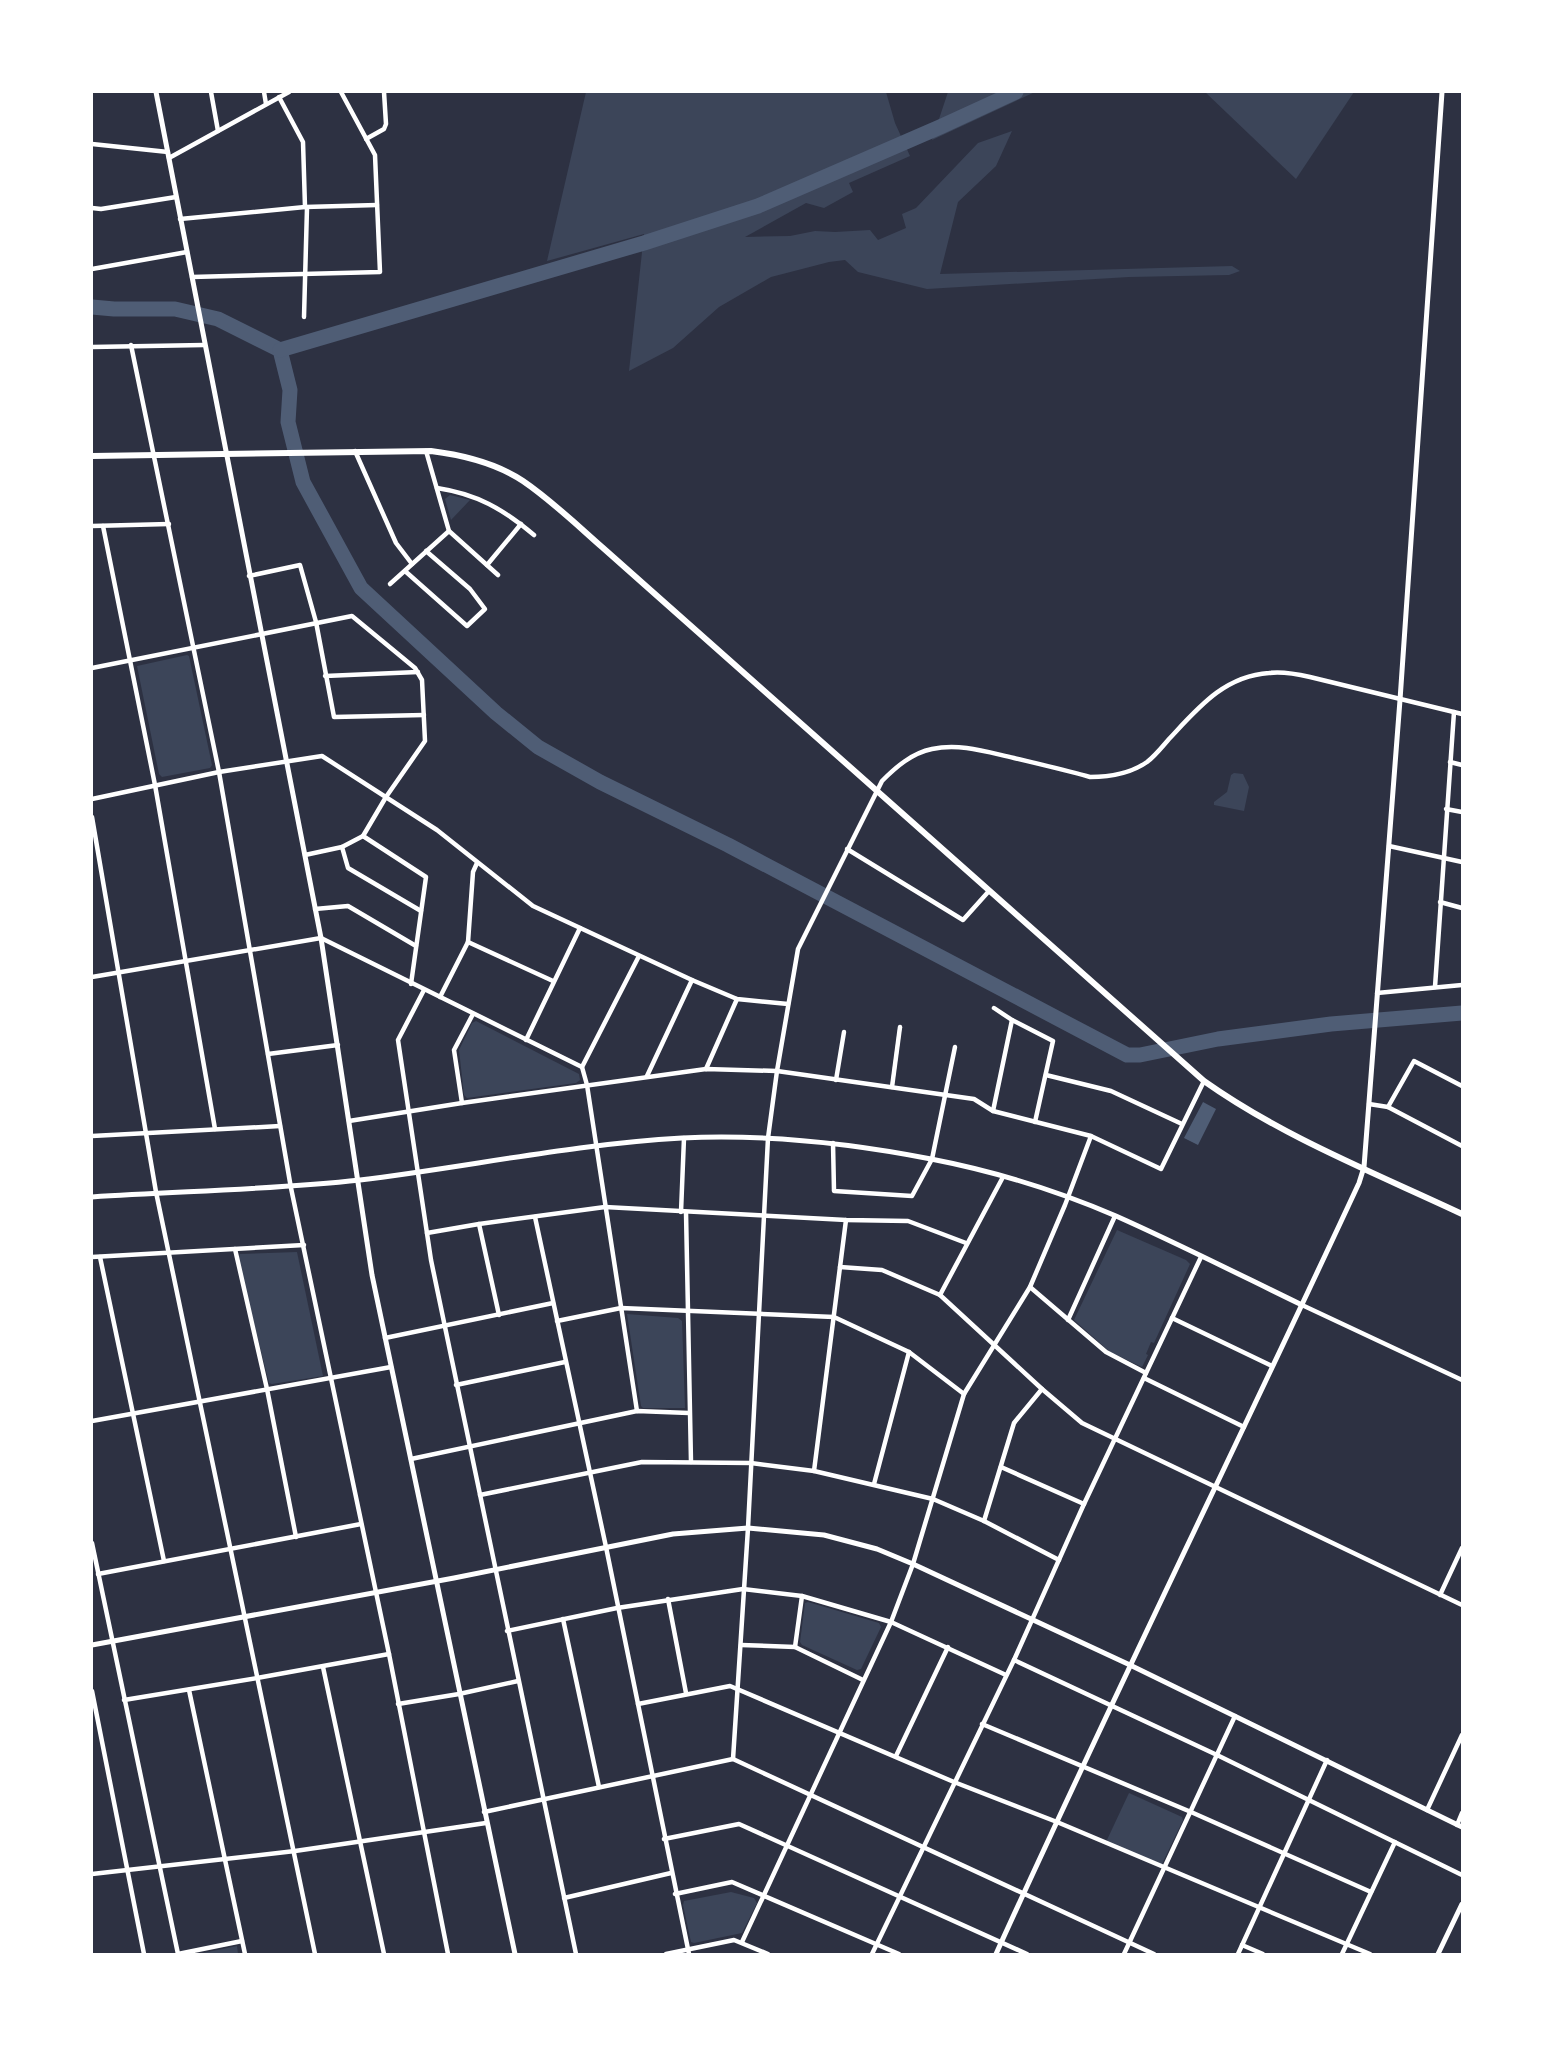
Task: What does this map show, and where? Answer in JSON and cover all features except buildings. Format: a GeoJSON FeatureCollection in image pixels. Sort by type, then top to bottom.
{"type":"FeatureCollection","features":[{"type":"Feature","properties":{"kind":"main road"},"geometry":{"type":"LineString","coordinates":[[92,456],[426,451],[451,453],[476,460],[494,466],[522,481],[602,547],[1204,1081],[1236,1104],[1271,1123],[1462,1214]]}},
{"type":"Feature","properties":{"kind":"street"},"geometry":{"type":"LineString","coordinates":[[156,92],[321,938],[372,1275],[514,1954]]}},
{"type":"Feature","properties":{"kind":"street"},"geometry":{"type":"LineString","coordinates":[[211,92],[218,130]]}},
{"type":"Feature","properties":{"kind":"street"},"geometry":{"type":"LineString","coordinates":[[264,92],[266,104]]}},
{"type":"Feature","properties":{"kind":"street"},"geometry":{"type":"LineString","coordinates":[[92,144],[168,155],[289,92]]}},
{"type":"Feature","properties":{"kind":"street"},"geometry":{"type":"LineString","coordinates":[[192,277],[380,272],[375,154],[341,92]]}},
{"type":"Feature","properties":{"kind":"street"},"geometry":{"type":"LineString","coordinates":[[366,139],[384,129],[386,124],[384,92]]}},
{"type":"Feature","properties":{"kind":"street"},"geometry":{"type":"LineString","coordinates":[[996,1954],[1110,1705],[1302,1305],[1359,1183],[1364,1167],[1400,700],[1442,92]]}},
{"type":"Feature","properties":{"kind":"street"},"geometry":{"type":"LineString","coordinates":[[279,97],[303,142],[306,208],[304,318]]}},
{"type":"Feature","properties":{"kind":"street"},"geometry":{"type":"LineString","coordinates":[[92,208],[101,209],[176,197]]}},
{"type":"Feature","properties":{"kind":"street"},"geometry":{"type":"LineString","coordinates":[[180,219],[306,208],[377,205]]}},
{"type":"Feature","properties":{"kind":"street"},"geometry":{"type":"LineString","coordinates":[[92,268],[187,252]]}},
{"type":"Feature","properties":{"kind":"street"},"geometry":{"type":"LineString","coordinates":[[131,345],[219,772],[291,1188],[389,1654],[448,1954]]}},
{"type":"Feature","properties":{"kind":"street"},"geometry":{"type":"LineString","coordinates":[[92,347],[204,345]]}},
{"type":"Feature","properties":{"kind":"street"},"geometry":{"type":"LineString","coordinates":[[426,451],[448,531],[498,575]]}},
{"type":"Feature","properties":{"kind":"street"},"geometry":{"type":"LineString","coordinates":[[355,452],[396,543],[412,564]]}},
{"type":"Feature","properties":{"kind":"street"},"geometry":{"type":"LineString","coordinates":[[437,488],[460,492],[491,504],[534,535]]}},
{"type":"Feature","properties":{"kind":"street"},"geometry":{"type":"LineString","coordinates":[[92,526],[169,524]]}},
{"type":"Feature","properties":{"kind":"street"},"geometry":{"type":"LineString","coordinates":[[487,565],[521,524]]}},
{"type":"Feature","properties":{"kind":"street"},"geometry":{"type":"LineString","coordinates":[[103,526],[155,785],[215,1129]]}},
{"type":"Feature","properties":{"kind":"street"},"geometry":{"type":"LineString","coordinates":[[390,584],[448,531]]}},
{"type":"Feature","properties":{"kind":"street"},"geometry":{"type":"LineString","coordinates":[[405,571],[467,626],[485,609],[470,589],[426,551]]}},
{"type":"Feature","properties":{"kind":"street"},"geometry":{"type":"LineString","coordinates":[[249,576],[300,565],[316,622],[334,717],[424,714]]}},
{"type":"Feature","properties":{"kind":"street"},"geometry":{"type":"LineString","coordinates":[[92,668],[352,616],[418,672],[422,680],[425,741],[386,797],[363,836],[342,847],[305,855]]}},
{"type":"Feature","properties":{"kind":"street"},"geometry":{"type":"LineString","coordinates":[[326,676],[418,672]]}},
{"type":"Feature","properties":{"kind":"street"},"geometry":{"type":"LineString","coordinates":[[733,1759],[748,1528],[768,1138],[777,1071],[798,948],[882,781],[898,765],[930,749],[949,747],[972,748],[1090,777],[1122,774],[1147,762],[1206,700],[1221,688],[1239,679],[1270,672],[1288,673],[1462,714]]}},
{"type":"Feature","properties":{"kind":"street"},"geometry":{"type":"LineString","coordinates":[[1435,987],[1454,712]]}},
{"type":"Feature","properties":{"kind":"street"},"geometry":{"type":"LineString","coordinates":[[92,799],[219,772],[322,756],[437,830],[533,906],[737,999],[788,1004]]}},
{"type":"Feature","properties":{"kind":"street"},"geometry":{"type":"LineString","coordinates":[[1450,762],[1462,765]]}},
{"type":"Feature","properties":{"kind":"street"},"geometry":{"type":"LineString","coordinates":[[1446,809],[1462,813]]}},
{"type":"Feature","properties":{"kind":"street"},"geometry":{"type":"LineString","coordinates":[[92,817],[156,1192],[315,1954]]}},
{"type":"Feature","properties":{"kind":"street"},"geometry":{"type":"LineString","coordinates":[[363,836],[426,877],[411,984]]}},
{"type":"Feature","properties":{"kind":"street"},"geometry":{"type":"LineString","coordinates":[[1389,846],[1462,862]]}},
{"type":"Feature","properties":{"kind":"street"},"geometry":{"type":"LineString","coordinates":[[342,847],[348,868],[421,911]]}},
{"type":"Feature","properties":{"kind":"street"},"geometry":{"type":"LineString","coordinates":[[848,849],[963,920],[989,891]]}},
{"type":"Feature","properties":{"kind":"street"},"geometry":{"type":"LineString","coordinates":[[440,997],[468,942],[473,872],[477,863]]}},
{"type":"Feature","properties":{"kind":"street"},"geometry":{"type":"LineString","coordinates":[[1440,902],[1462,908]]}},
{"type":"Feature","properties":{"kind":"street"},"geometry":{"type":"LineString","coordinates":[[315,909],[348,906],[416,946]]}},
{"type":"Feature","properties":{"kind":"street"},"geometry":{"type":"LineString","coordinates":[[526,1040],[580,928]]}},
{"type":"Feature","properties":{"kind":"street"},"geometry":{"type":"LineString","coordinates":[[92,977],[321,938],[582,1067]]}},
{"type":"Feature","properties":{"kind":"street"},"geometry":{"type":"LineString","coordinates":[[468,942],[554,981]]}},
{"type":"Feature","properties":{"kind":"street"},"geometry":{"type":"LineString","coordinates":[[637,1411],[587,1085],[582,1067],[639,956]]}},
{"type":"Feature","properties":{"kind":"street"},"geometry":{"type":"LineString","coordinates":[[647,1076],[692,980]]}},
{"type":"Feature","properties":{"kind":"street"},"geometry":{"type":"LineString","coordinates":[[1377,993],[1462,985]]}},
{"type":"Feature","properties":{"kind":"street"},"geometry":{"type":"LineString","coordinates":[[424,990],[398,1040],[427,1233],[444,1327],[576,1954]]}},
{"type":"Feature","properties":{"kind":"street"},"geometry":{"type":"LineString","coordinates":[[706,1069],[737,999]]}},
{"type":"Feature","properties":{"kind":"street"},"geometry":{"type":"LineString","coordinates":[[994,1008],[1053,1041],[1035,1122]]}},
{"type":"Feature","properties":{"kind":"street"},"geometry":{"type":"LineString","coordinates":[[462,1103],[454,1050],[473,1014]]}},
{"type":"Feature","properties":{"kind":"street"},"geometry":{"type":"LineString","coordinates":[[993,1111],[1012,1020]]}},
{"type":"Feature","properties":{"kind":"street"},"geometry":{"type":"LineString","coordinates":[[892,1087],[900,1027]]}},
{"type":"Feature","properties":{"kind":"street"},"geometry":{"type":"LineString","coordinates":[[836,1080],[844,1032]]}},
{"type":"Feature","properties":{"kind":"street"},"geometry":{"type":"LineString","coordinates":[[268,1054],[338,1045]]}},
{"type":"Feature","properties":{"kind":"street"},"geometry":{"type":"LineString","coordinates":[[833,1143],[834,1191],[912,1196],[932,1159],[954,1047]]}},
{"type":"Feature","properties":{"kind":"street"},"geometry":{"type":"LineString","coordinates":[[1388,1107],[1414,1061],[1462,1086]]}},
{"type":"Feature","properties":{"kind":"street"},"geometry":{"type":"LineString","coordinates":[[349,1121],[706,1069],[777,1071],[974,1099],[993,1111],[1091,1136],[1161,1169],[1204,1081]]}},
{"type":"Feature","properties":{"kind":"street"},"geometry":{"type":"LineString","coordinates":[[1046,1075],[1111,1091],[1182,1124]]}},
{"type":"Feature","properties":{"kind":"street"},"geometry":{"type":"LineString","coordinates":[[1369,1104],[1388,1107],[1462,1146]]}},
{"type":"Feature","properties":{"kind":"street"},"geometry":{"type":"LineString","coordinates":[[92,1136],[280,1126]]}},
{"type":"Feature","properties":{"kind":"street"},"geometry":{"type":"LineString","coordinates":[[742,1942],[891,1622],[913,1564],[964,1394],[1030,1287],[1068,1198],[1091,1136]]}},
{"type":"Feature","properties":{"kind":"street"},"geometry":{"type":"LineString","coordinates":[[684,1138],[683,1212],[691,1462]]}},
{"type":"Feature","properties":{"kind":"street"},"geometry":{"type":"LineString","coordinates":[[92,1197],[156,1192],[291,1188],[419,1173],[596,1146],[684,1138],[768,1138],[833,1143],[932,1159],[1003,1177],[1068,1198],[1115,1216],[1462,1380]]}},
{"type":"Feature","properties":{"kind":"street"},"geometry":{"type":"LineString","coordinates":[[940,1295],[1003,1177]]}},
{"type":"Feature","properties":{"kind":"street"},"geometry":{"type":"LineString","coordinates":[[427,1233],[605,1207],[846,1220],[908,1221],[966,1244]]}},
{"type":"Feature","properties":{"kind":"street"},"geometry":{"type":"LineString","coordinates":[[1068,1320],[1115,1216]]}},
{"type":"Feature","properties":{"kind":"street"},"geometry":{"type":"LineString","coordinates":[[535,1217],[606,1548],[616,1608],[638,1704],[670,1873],[688,1952]]}},
{"type":"Feature","properties":{"kind":"street"},"geometry":{"type":"LineString","coordinates":[[814,1471],[846,1220]]}},
{"type":"Feature","properties":{"kind":"street"},"geometry":{"type":"LineString","coordinates":[[479,1224],[499,1315]]}},
{"type":"Feature","properties":{"kind":"street"},"geometry":{"type":"LineString","coordinates":[[92,1257],[304,1245]]}},
{"type":"Feature","properties":{"kind":"street"},"geometry":{"type":"LineString","coordinates":[[234,1249],[267,1389],[296,1537]]}},
{"type":"Feature","properties":{"kind":"street"},"geometry":{"type":"LineString","coordinates":[[100,1257],[164,1561]]}},
{"type":"Feature","properties":{"kind":"street"},"geometry":{"type":"LineString","coordinates":[[872,1954],[1014,1660],[1084,1504],[1201,1257]]}},
{"type":"Feature","properties":{"kind":"street"},"geometry":{"type":"LineString","coordinates":[[840,1267],[882,1270],[940,1295],[1082,1423],[1462,1605]]}},
{"type":"Feature","properties":{"kind":"street"},"geometry":{"type":"LineString","coordinates":[[1030,1287],[1106,1352],[1146,1372]]}},
{"type":"Feature","properties":{"kind":"street"},"geometry":{"type":"LineString","coordinates":[[385,1338],[553,1303]]}},
{"type":"Feature","properties":{"kind":"street"},"geometry":{"type":"LineString","coordinates":[[557,1321],[621,1308],[834,1317],[909,1352],[964,1394]]}},
{"type":"Feature","properties":{"kind":"street"},"geometry":{"type":"LineString","coordinates":[[1172,1318],[1272,1366]]}},
{"type":"Feature","properties":{"kind":"street"},"geometry":{"type":"LineString","coordinates":[[874,1484],[909,1352]]}},
{"type":"Feature","properties":{"kind":"street"},"geometry":{"type":"LineString","coordinates":[[456,1385],[565,1362]]}},
{"type":"Feature","properties":{"kind":"street"},"geometry":{"type":"LineString","coordinates":[[92,1421],[391,1368]]}},
{"type":"Feature","properties":{"kind":"street"},"geometry":{"type":"LineString","coordinates":[[1144,1378],[1244,1427]]}},
{"type":"Feature","properties":{"kind":"street"},"geometry":{"type":"LineString","coordinates":[[984,1521],[1014,1423],[1042,1389]]}},
{"type":"Feature","properties":{"kind":"street"},"geometry":{"type":"LineString","coordinates":[[411,1459],[637,1411],[689,1413]]}},
{"type":"Feature","properties":{"kind":"street"},"geometry":{"type":"LineString","coordinates":[[480,1494],[642,1462],[751,1462],[814,1471],[933,1499],[984,1521],[1059,1560]]}},
{"type":"Feature","properties":{"kind":"street"},"geometry":{"type":"LineString","coordinates":[[1001,1467],[1084,1504]]}},
{"type":"Feature","properties":{"kind":"street"},"geometry":{"type":"LineString","coordinates":[[98,1574],[361,1524]]}},
{"type":"Feature","properties":{"kind":"street"},"geometry":{"type":"LineString","coordinates":[[92,1645],[673,1534],[748,1528],[824,1535],[877,1549],[913,1564],[1130,1665],[1460,1826],[1462,1813]]}},
{"type":"Feature","properties":{"kind":"street"},"geometry":{"type":"LineString","coordinates":[[92,1543],[110,1642],[178,1954],[242,1941]]}},
{"type":"Feature","properties":{"kind":"street"},"geometry":{"type":"LineString","coordinates":[[1440,1595],[1462,1548]]}},
{"type":"Feature","properties":{"kind":"street"},"geometry":{"type":"LineString","coordinates":[[507,1631],[616,1608],[743,1589],[802,1596],[891,1622],[1006,1675]]}},
{"type":"Feature","properties":{"kind":"street"},"geometry":{"type":"LineString","coordinates":[[795,1647],[802,1596]]}},
{"type":"Feature","properties":{"kind":"street"},"geometry":{"type":"LineString","coordinates":[[668,1599],[687,1693]]}},
{"type":"Feature","properties":{"kind":"street"},"geometry":{"type":"LineString","coordinates":[[563,1619],[599,1787]]}},
{"type":"Feature","properties":{"kind":"street"},"geometry":{"type":"LineString","coordinates":[[741,1646],[795,1647],[864,1680]]}},
{"type":"Feature","properties":{"kind":"street"},"geometry":{"type":"LineString","coordinates":[[896,1756],[948,1647]]}},
{"type":"Feature","properties":{"kind":"street"},"geometry":{"type":"LineString","coordinates":[[124,1700],[389,1654]]}},
{"type":"Feature","properties":{"kind":"street"},"geometry":{"type":"LineString","coordinates":[[1014,1660],[1217,1755],[1462,1875]]}},
{"type":"Feature","properties":{"kind":"street"},"geometry":{"type":"LineString","coordinates":[[323,1667],[384,1954]]}},
{"type":"Feature","properties":{"kind":"street"},"geometry":{"type":"LineString","coordinates":[[398,1704],[518,1681]]}},
{"type":"Feature","properties":{"kind":"street"},"geometry":{"type":"LineString","coordinates":[[638,1704],[730,1686],[954,1782],[1058,1822],[1370,1954]]}},
{"type":"Feature","properties":{"kind":"street"},"geometry":{"type":"LineString","coordinates":[[189,1690],[245,1954]]}},
{"type":"Feature","properties":{"kind":"street"},"geometry":{"type":"LineString","coordinates":[[92,1691],[93,1710],[144,1954]]}},
{"type":"Feature","properties":{"kind":"street"},"geometry":{"type":"LineString","coordinates":[[1124,1954],[1235,1716]]}},
{"type":"Feature","properties":{"kind":"street"},"geometry":{"type":"LineString","coordinates":[[982,1724],[1191,1812],[1371,1892]]}},
{"type":"Feature","properties":{"kind":"street"},"geometry":{"type":"LineString","coordinates":[[1427,1810],[1462,1735]]}},
{"type":"Feature","properties":{"kind":"street"},"geometry":{"type":"LineString","coordinates":[[484,1812],[733,1759],[1154,1954]]}},
{"type":"Feature","properties":{"kind":"street"},"geometry":{"type":"LineString","coordinates":[[1238,1954],[1327,1760]]}},
{"type":"Feature","properties":{"kind":"street"},"geometry":{"type":"LineString","coordinates":[[92,1874],[295,1851],[486,1823]]}},
{"type":"Feature","properties":{"kind":"street"},"geometry":{"type":"LineString","coordinates":[[664,1839],[739,1824],[1027,1954]]}},
{"type":"Feature","properties":{"kind":"street"},"geometry":{"type":"LineString","coordinates":[[1342,1954],[1395,1842]]}},
{"type":"Feature","properties":{"kind":"street"},"geometry":{"type":"LineString","coordinates":[[564,1898],[670,1873]]}},
{"type":"Feature","properties":{"kind":"street"},"geometry":{"type":"LineString","coordinates":[[675,1894],[732,1882],[899,1954]]}},
{"type":"Feature","properties":{"kind":"street"},"geometry":{"type":"LineString","coordinates":[[1438,1954],[1460,1916],[1462,1904]]}},
{"type":"Feature","properties":{"kind":"street"},"geometry":{"type":"LineString","coordinates":[[666,1954],[688,1952],[734,1940],[768,1954]]}},
{"type":"Feature","properties":{"kind":"street"},"geometry":{"type":"LineString","coordinates":[[1242,1945],[1263,1954]]}},
{"type":"Feature","properties":{"kind":"shaded area"},"geometry":{"type":"Polygon","coordinates":[[[586,92],[886,92],[895,123],[910,156],[849,183],[853,192],[824,208],[806,203],[745,237],[790,236],[815,231],[870,230],[878,240],[906,228],[902,214],[916,208],[978,143],[1012,131],[996,166],[958,202],[940,274],[1232,266],[1240,271],[1229,275],[1129,277],[927,289],[858,272],[845,260],[829,262],[771,277],[719,307],[673,348],[629,371],[644,234],[547,261],[586,92]]]}},
{"type":"Feature","properties":{"kind":"shaded area"},"geometry":{"type":"Polygon","coordinates":[[[948,92],[1035,92],[932,140],[948,92]]]}},
{"type":"Feature","properties":{"kind":"shaded area"},"geometry":{"type":"Polygon","coordinates":[[[1205,92],[1354,92],[1296,179],[1205,92]]]}},
{"type":"Feature","properties":{"kind":"shaded area"},"geometry":{"type":"Polygon","coordinates":[[[450,495],[470,500],[451,520],[445,499],[450,495]]]}},
{"type":"Feature","properties":{"kind":"shaded area"},"geometry":{"type":"Polygon","coordinates":[[[187,655],[212,765],[210,768],[162,777],[159,774],[137,666],[187,655]]]}},
{"type":"Feature","properties":{"kind":"shaded area"},"geometry":{"type":"Polygon","coordinates":[[[1243,774],[1249,787],[1244,811],[1214,805],[1214,802],[1227,792],[1231,775],[1243,774]]]}},
{"type":"Feature","properties":{"kind":"shaded area"},"geometry":{"type":"Polygon","coordinates":[[[476,1021],[579,1074],[580,1080],[576,1083],[467,1098],[464,1095],[459,1050],[472,1023],[476,1021]]]}},
{"type":"Feature","properties":{"kind":"shaded area"},"geometry":{"type":"Polygon","coordinates":[[[1203,1102],[1216,1109],[1198,1145],[1184,1138],[1203,1102]]]}},
{"type":"Feature","properties":{"kind":"shaded area"},"geometry":{"type":"Polygon","coordinates":[[[1117,1230],[1186,1260],[1190,1264],[1154,1343],[1151,1342],[1142,1367],[1110,1352],[1074,1320],[1117,1230]]]}},
{"type":"Feature","properties":{"kind":"shaded area"},"geometry":{"type":"Polygon","coordinates":[[[297,1252],[323,1376],[272,1384],[269,1383],[238,1259],[240,1254],[297,1252]]]}},
{"type":"Feature","properties":{"kind":"shaded area"},"geometry":{"type":"Polygon","coordinates":[[[627,1314],[678,1318],[682,1321],[685,1408],[643,1408],[641,1406],[627,1314]]]}},
{"type":"Feature","properties":{"kind":"shaded area"},"geometry":{"type":"Polygon","coordinates":[[[805,1603],[879,1623],[881,1627],[861,1669],[857,1670],[802,1645],[800,1642],[805,1603]]]}},
{"type":"Feature","properties":{"kind":"shaded area"},"geometry":{"type":"Polygon","coordinates":[[[1129,1793],[1182,1817],[1183,1820],[1162,1864],[1106,1842],[1129,1793]]]}},
{"type":"Feature","properties":{"kind":"shaded area"},"geometry":{"type":"Polygon","coordinates":[[[731,1892],[754,1898],[757,1903],[742,1933],[691,1942],[684,1901],[731,1892]]]}},
{"type":"Feature","properties":{"kind":"shaded area"},"geometry":{"type":"Polygon","coordinates":[[[237,1946],[238,1954],[198,1954],[237,1946]]]}},
{"type":"Feature","properties":{"kind":"waterway"},"geometry":{"type":"LineString","coordinates":[[280,350],[644,243],[758,206],[1016,92]]}},
{"type":"Feature","properties":{"kind":"waterway"},"geometry":{"type":"LineString","coordinates":[[92,307],[175,309],[218,319],[280,350],[290,390],[288,422],[303,482],[361,588],[496,713],[538,747],[600,782],[728,845],[1127,1055],[1140,1055],[1218,1039],[1331,1024],[1462,1013]]}}]}
